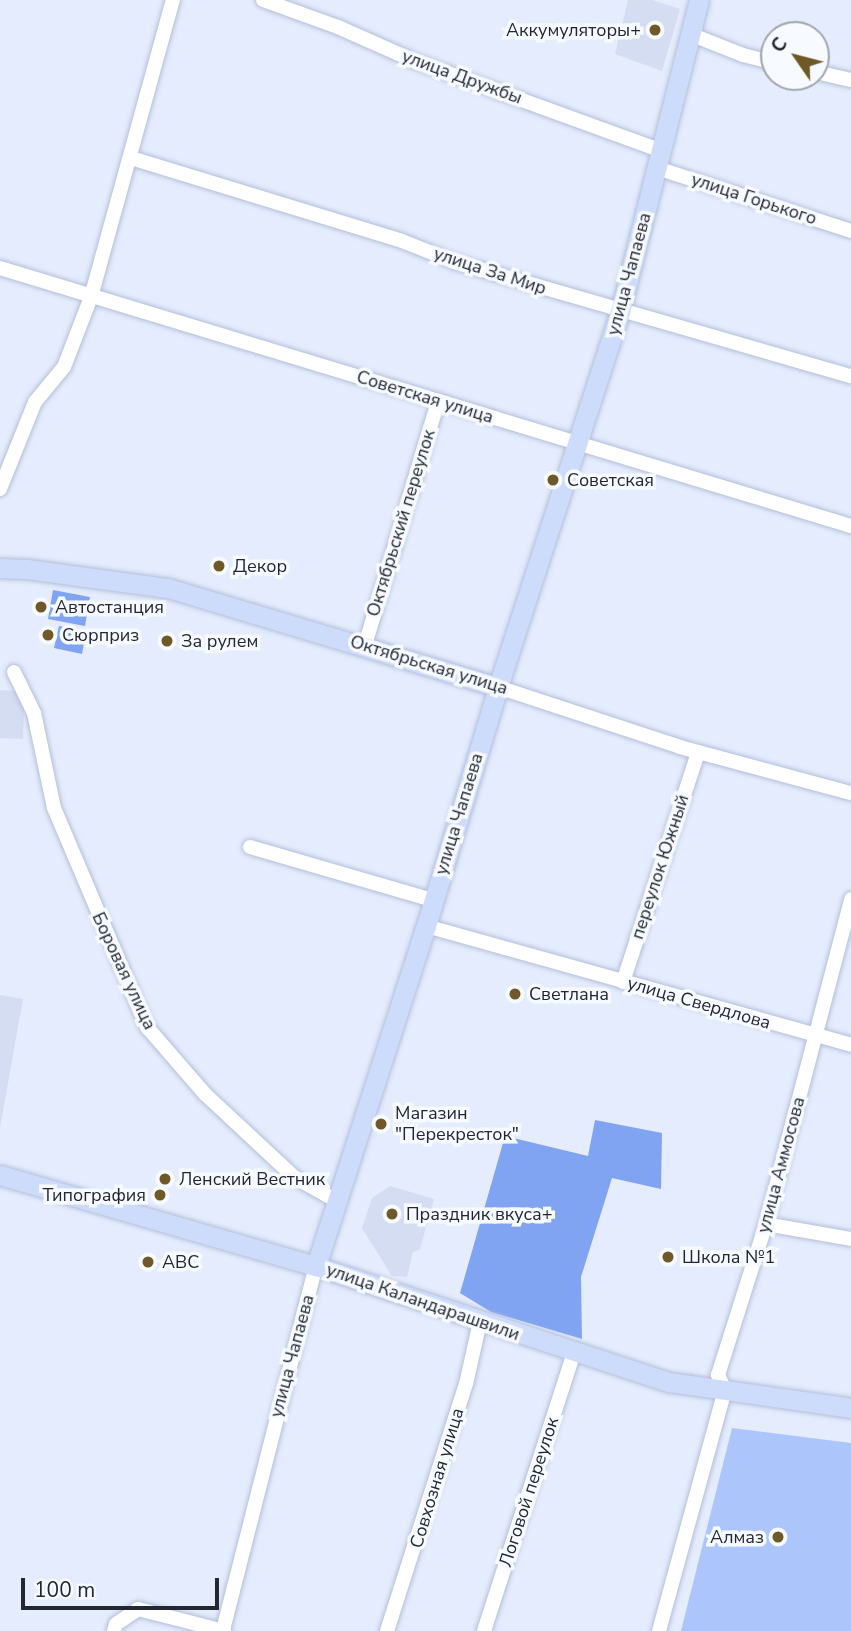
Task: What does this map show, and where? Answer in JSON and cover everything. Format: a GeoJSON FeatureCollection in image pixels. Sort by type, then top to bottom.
{"type":"FeatureCollection","features":[{"type":"Feature","properties":{"kind":"main road","name":"улица Чапаева"},"geometry":{"type":"LineString","coordinates":[[316,1266],[426,926],[498,687],[620,312],[699,0]]}},
{"type":"Feature","properties":{"kind":"main road","name":"Октябрьская улица"},"geometry":{"type":"LineString","coordinates":[[0,568],[27,569],[168,588],[498,687]]}},
{"type":"Feature","properties":{"kind":"main road","name":"улица Каландарашвили"},"geometry":{"type":"LineString","coordinates":[[0,1175],[316,1266],[574,1353],[669,1382],[851,1408]]}},
{"type":"Feature","properties":{"kind":"street"},"geometry":{"type":"LineString","coordinates":[[0,489],[35,402],[64,367],[90,297],[173,0]]}},
{"type":"Feature","properties":{"kind":"street","name":"улица Дружбы"},"geometry":{"type":"LineString","coordinates":[[263,0],[338,27],[412,60],[659,160]]}},
{"type":"Feature","properties":{"kind":"street"},"geometry":{"type":"LineString","coordinates":[[690,34],[760,59]]}},
{"type":"Feature","properties":{"kind":"street"},"geometry":{"type":"LineString","coordinates":[[830,75],[851,80]]}},
{"type":"Feature","properties":{"kind":"street","name":"улица За Мир"},"geometry":{"type":"LineString","coordinates":[[131,158],[402,241],[454,262],[620,312],[851,376]]}},
{"type":"Feature","properties":{"kind":"street","name":"улица Горького"},"geometry":{"type":"LineString","coordinates":[[659,160],[851,231]]}},
{"type":"Feature","properties":{"kind":"street","name":"Советская улица"},"geometry":{"type":"LineString","coordinates":[[0,268],[851,526]]}},
{"type":"Feature","properties":{"kind":"street","name":"Октябрьский переулок"},"geometry":{"type":"LineString","coordinates":[[365,645],[438,401]]}},
{"type":"Feature","properties":{"kind":"street","name":"Боровая улица"},"geometry":{"type":"LineString","coordinates":[[14,672],[34,713],[54,808],[101,925],[147,1027],[205,1094],[284,1167],[337,1201]]}},
{"type":"Feature","properties":{"kind":"street","name":"Октябрьская улица"},"geometry":{"type":"LineString","coordinates":[[498,687],[698,752],[851,793]]}},
{"type":"Feature","properties":{"kind":"street","name":"переулок Южный"},"geometry":{"type":"LineString","coordinates":[[623,982],[698,752]]}},
{"type":"Feature","properties":{"kind":"street"},"geometry":{"type":"LineString","coordinates":[[250,847],[433,900]]}},
{"type":"Feature","properties":{"kind":"street","name":"улица Аммосова"},"geometry":{"type":"LineString","coordinates":[[659,1631],[725,1390],[718,1376],[766,1224],[851,899]]}},
{"type":"Feature","properties":{"kind":"street","name":"улица Свердлова"},"geometry":{"type":"LineString","coordinates":[[426,926],[851,1045]]}},
{"type":"Feature","properties":{"kind":"street"},"geometry":{"type":"LineString","coordinates":[[766,1224],[851,1239]]}},
{"type":"Feature","properties":{"kind":"street","name":"улица Чапаева"},"geometry":{"type":"LineString","coordinates":[[224,1631],[316,1266]]}},
{"type":"Feature","properties":{"kind":"street","name":"Совхозная улица"},"geometry":{"type":"LineString","coordinates":[[387,1631],[462,1397],[480,1322]]}},
{"type":"Feature","properties":{"kind":"street","name":"Логовой переулок"},"geometry":{"type":"LineString","coordinates":[[484,1631],[574,1353]]}},
{"type":"Feature","properties":{"kind":"street"},"geometry":{"type":"LineString","coordinates":[[114,1631],[116,1624],[138,1609],[224,1631]]}},
{"type":"Feature","properties":{"kind":"shaded area"},"geometry":{"type":"Polygon","coordinates":[[[628,0],[652,0],[680,9],[662,71],[615,54],[628,0]]]}},
{"type":"Feature","properties":{"kind":"shaded area"},"geometry":{"type":"Polygon","coordinates":[[[53,590],[90,597],[85,626],[48,619],[53,590]]]}},
{"type":"Feature","properties":{"kind":"shaded area"},"geometry":{"type":"Polygon","coordinates":[[[59,626],[86,631],[82,654],[54,648],[59,626]]]}},
{"type":"Feature","properties":{"kind":"shaded area"},"geometry":{"type":"Polygon","coordinates":[[[0,690],[18,691],[24,707],[23,739],[0,738],[0,690]]]}},
{"type":"Feature","properties":{"kind":"shaded area"},"geometry":{"type":"Polygon","coordinates":[[[0,995],[23,999],[0,1128],[0,995]]]}},
{"type":"Feature","properties":{"kind":"shaded area"},"geometry":{"type":"Polygon","coordinates":[[[595,1120],[662,1133],[661,1189],[612,1178],[581,1277],[582,1339],[491,1312],[460,1293],[505,1136],[588,1156],[595,1120]]]}},
{"type":"Feature","properties":{"kind":"shaded area"},"geometry":{"type":"Polygon","coordinates":[[[390,1186],[434,1199],[420,1249],[413,1252],[407,1277],[392,1276],[362,1228],[372,1198],[390,1186]]]}},
{"type":"Feature","properties":{"kind":"shaded area","name":"Алмаз"},"geometry":{"type":"Polygon","coordinates":[[[732,1428],[851,1443],[851,1631],[681,1631],[732,1428]]]}},
{"type":"Feature","properties":{"kind":"place","name":"Аккумуляторы+"},"geometry":{"type":"Point","coordinates":[655,30]}},
{"type":"Feature","properties":{"kind":"place","name":"Советская"},"geometry":{"type":"Point","coordinates":[553,480]}},
{"type":"Feature","properties":{"kind":"place","name":"Декор"},"geometry":{"type":"Point","coordinates":[219,566]}},
{"type":"Feature","properties":{"kind":"place","name":"Автостанция"},"geometry":{"type":"Point","coordinates":[41,607]}},
{"type":"Feature","properties":{"kind":"place","name":"Сюрприз"},"geometry":{"type":"Point","coordinates":[48,635]}},
{"type":"Feature","properties":{"kind":"place","name":"За рулем"},"geometry":{"type":"Point","coordinates":[167,641]}},
{"type":"Feature","properties":{"kind":"place","name":"Светлана"},"geometry":{"type":"Point","coordinates":[515,994]}},
{"type":"Feature","properties":{"kind":"place","name":"Магазин \"Перекресток\""},"geometry":{"type":"Point","coordinates":[381,1124]}},
{"type":"Feature","properties":{"kind":"place","name":"Ленский Вестник"},"geometry":{"type":"Point","coordinates":[165,1179]}},
{"type":"Feature","properties":{"kind":"place","name":"Типография"},"geometry":{"type":"Point","coordinates":[160,1195]}},
{"type":"Feature","properties":{"kind":"place","name":"Праздник вкуса+"},"geometry":{"type":"Point","coordinates":[392,1214]}},
{"type":"Feature","properties":{"kind":"place","name":"Школа №1"},"geometry":{"type":"Point","coordinates":[668,1257]}},
{"type":"Feature","properties":{"kind":"place","name":"ABC"},"geometry":{"type":"Point","coordinates":[148,1262]}},
{"type":"Feature","properties":{"kind":"place","name":"Алмаз"},"geometry":{"type":"Point","coordinates":[778,1537]}}]}
